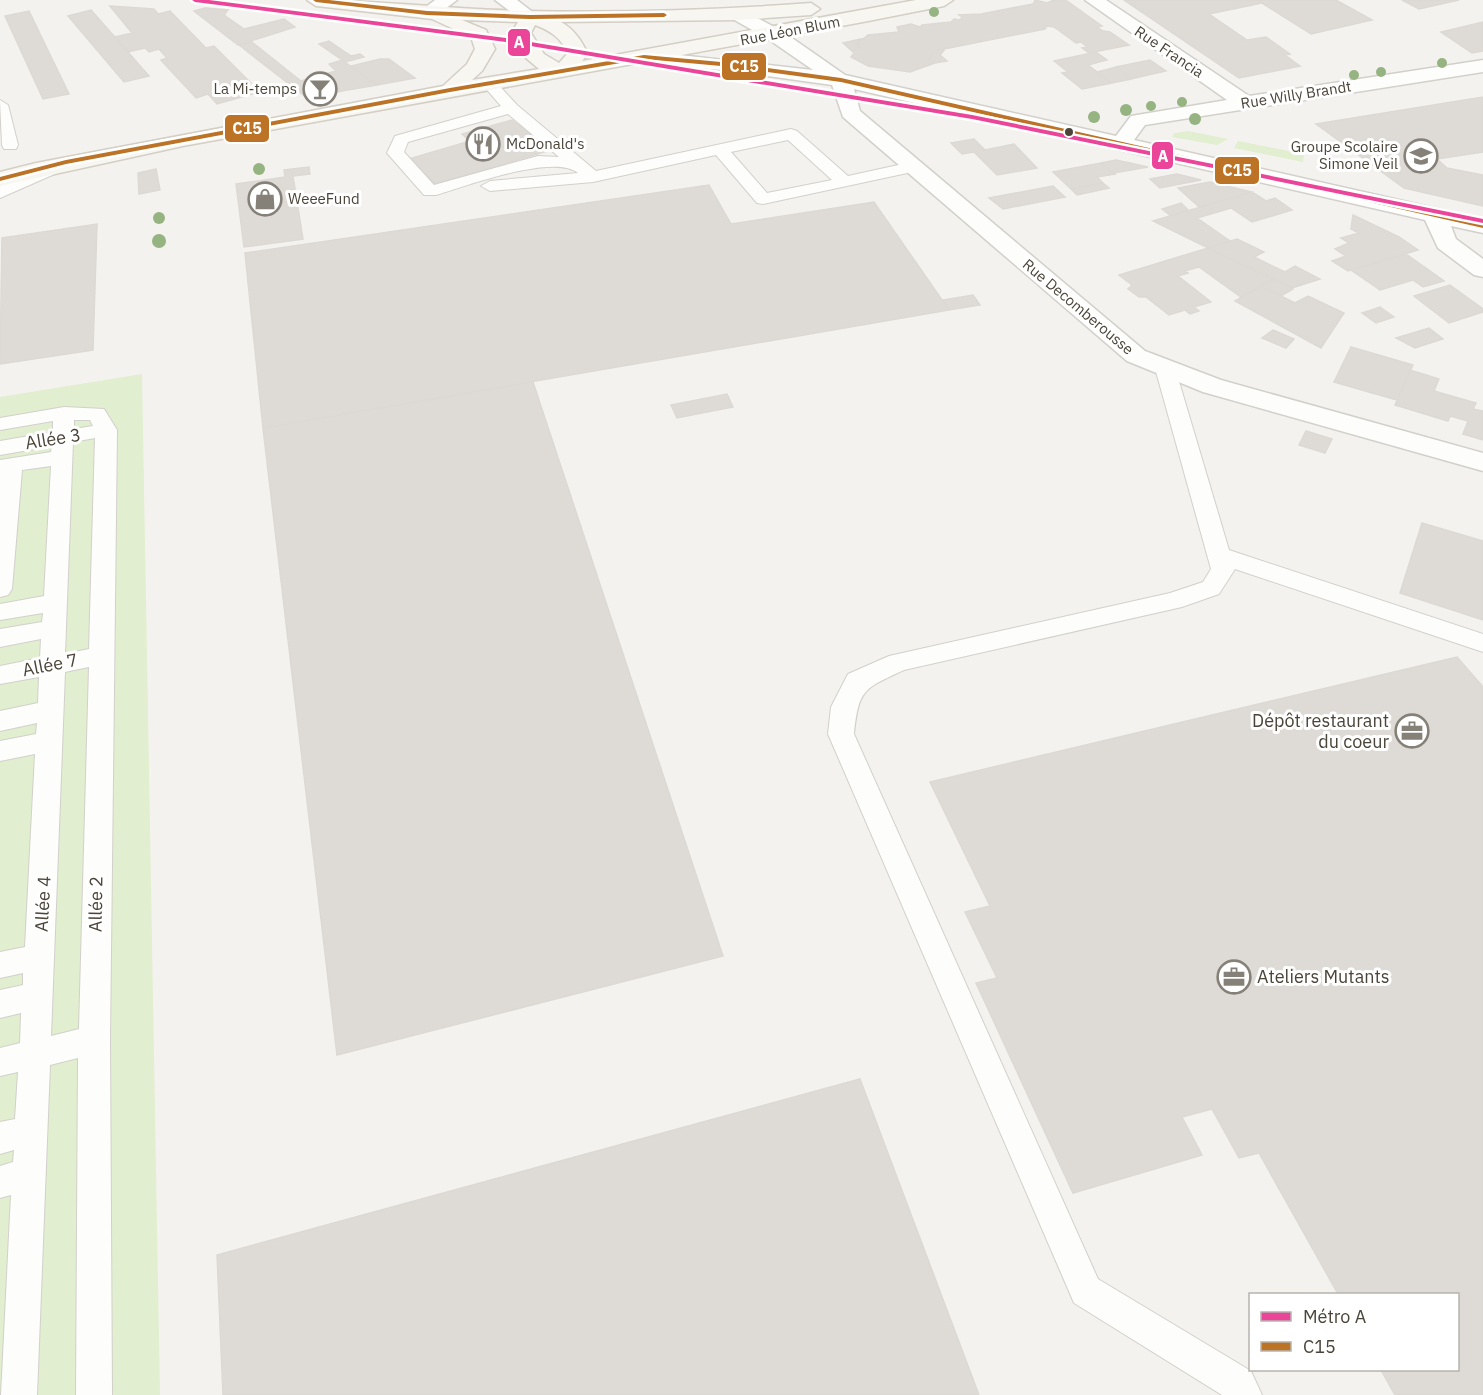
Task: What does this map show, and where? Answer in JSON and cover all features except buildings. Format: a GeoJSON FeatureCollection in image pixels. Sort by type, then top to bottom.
{"type":"FeatureCollection","features":[{"type":"Feature","properties":{"kind":"main road"},"geometry":{"type":"LineString","coordinates":[[316,0],[427,13],[530,17],[738,14],[797,11],[882,0]]}},
{"type":"Feature","properties":{"kind":"main road","name":"Rue Léon Blum"},"geometry":{"type":"LineString","coordinates":[[0,179],[66,162],[450,90],[775,34],[944,0]]}},
{"type":"Feature","properties":{"kind":"main road"},"geometry":{"type":"LineString","coordinates":[[427,13],[479,34],[485,49],[475,67],[450,90]]}},
{"type":"Feature","properties":{"kind":"main road"},"geometry":{"type":"LineString","coordinates":[[530,17],[557,27],[572,37],[578,54],[563,71],[543,64],[529,51],[521,33],[530,17]]}},
{"type":"Feature","properties":{"kind":"street"},"geometry":{"type":"LineString","coordinates":[[427,13],[448,0]]}},
{"type":"Feature","properties":{"kind":"street"},"geometry":{"type":"LineString","coordinates":[[504,0],[530,17]]}},
{"type":"Feature","properties":{"kind":"street","name":"Rue Francia"},"geometry":{"type":"LineString","coordinates":[[1094,0],[1244,102]]}},
{"type":"Feature","properties":{"kind":"street"},"geometry":{"type":"LineString","coordinates":[[738,14],[775,34],[841,80],[850,113],[881,140],[895,120],[922,99]]}},
{"type":"Feature","properties":{"kind":"street"},"geometry":{"type":"LineString","coordinates":[[644,57],[732,65],[841,80],[1483,226]]}},
{"type":"Feature","properties":{"kind":"street","name":"Rue Willy Brandt"},"geometry":{"type":"LineString","coordinates":[[1121,144],[1138,120],[1483,66]]}},
{"type":"Feature","properties":{"kind":"street","name":"Rue Decomberousse"},"geometry":{"type":"LineString","coordinates":[[881,140],[1136,356],[1212,386],[1483,462]]}},
{"type":"Feature","properties":{"kind":"street"},"geometry":{"type":"LineString","coordinates":[[1435,215],[1446,243],[1483,270]]}},
{"type":"Feature","properties":{"kind":"lane"},"geometry":{"type":"LineString","coordinates":[[489,83],[511,108],[593,177]]}},
{"type":"Feature","properties":{"kind":"lane"},"geometry":{"type":"LineString","coordinates":[[0,105],[10,145]]}},
{"type":"Feature","properties":{"kind":"lane"},"geometry":{"type":"LineString","coordinates":[[430,191],[395,153],[401,139],[511,108]]}},
{"type":"Feature","properties":{"kind":"lane"},"geometry":{"type":"LineString","coordinates":[[430,191],[593,177],[791,134],[845,182]]}},
{"type":"Feature","properties":{"kind":"lane"},"geometry":{"type":"LineString","coordinates":[[720,150],[763,199],[912,167]]}},
{"type":"Feature","properties":{"kind":"lane"},"geometry":{"type":"LineString","coordinates":[[430,191],[538,160],[573,162]]}},
{"type":"Feature","properties":{"kind":"lane"},"geometry":{"type":"LineString","coordinates":[[0,193],[66,162]]}},
{"type":"Feature","properties":{"kind":"lane"},"geometry":{"type":"LineString","coordinates":[[1165,368],[1223,569],[1211,588],[1174,601],[898,662],[857,681],[844,706],[841,734],[1086,1291],[1238,1384],[1244,1395]]}},
{"type":"Feature","properties":{"kind":"lane","name":"Allée 3"},"geometry":{"type":"LineString","coordinates":[[63,436],[101,422]]}},
{"type":"Feature","properties":{"kind":"lane","name":"Allée 2"},"geometry":{"type":"LineString","coordinates":[[94,1395],[94,1040],[101,422]]}},
{"type":"Feature","properties":{"kind":"lane"},"geometry":{"type":"LineString","coordinates":[[0,424],[63,436]]}},
{"type":"Feature","properties":{"kind":"lane"},"geometry":{"type":"LineString","coordinates":[[0,589],[4,460],[63,436]]}},
{"type":"Feature","properties":{"kind":"lane","name":"Allée 4"},"geometry":{"type":"LineString","coordinates":[[19,1395],[15,1178],[33,1130],[63,436]]}},
{"type":"Feature","properties":{"kind":"lane"},"geometry":{"type":"LineString","coordinates":[[1219,555],[1483,643]]}},
{"type":"Feature","properties":{"kind":"lane"},"geometry":{"type":"LineString","coordinates":[[0,612],[56,615]]}},
{"type":"Feature","properties":{"kind":"lane"},"geometry":{"type":"LineString","coordinates":[[0,638],[56,615]]}},
{"type":"Feature","properties":{"kind":"lane","name":"Allée 7"},"geometry":{"type":"LineString","coordinates":[[0,675],[100,656]]}},
{"type":"Feature","properties":{"kind":"lane"},"geometry":{"type":"LineString","coordinates":[[0,721],[52,710]]}},
{"type":"Feature","properties":{"kind":"lane"},"geometry":{"type":"LineString","coordinates":[[0,751],[51,741]]}},
{"type":"Feature","properties":{"kind":"lane"},"geometry":{"type":"LineString","coordinates":[[0,965],[41,956]]}},
{"type":"Feature","properties":{"kind":"lane"},"geometry":{"type":"LineString","coordinates":[[0,1004],[39,995]]}},
{"type":"Feature","properties":{"kind":"lane"},"geometry":{"type":"LineString","coordinates":[[0,1062],[94,1040]]}},
{"type":"Feature","properties":{"kind":"lane"},"geometry":{"type":"LineString","coordinates":[[0,1138],[33,1130]]}},
{"type":"Feature","properties":{"kind":"green space"},"geometry":{"type":"Polygon","coordinates":[[[1188,131],[1228,139],[1217,145],[1172,137],[1174,133],[1188,131]]]}},
{"type":"Feature","properties":{"kind":"green space"},"geometry":{"type":"Polygon","coordinates":[[[1238,141],[1304,154],[1303,162],[1234,148],[1238,141]]]}},
{"type":"Feature","properties":{"kind":"green space"},"geometry":{"type":"Polygon","coordinates":[[[142,374],[160,1395],[0,1395],[0,397],[142,374]]]}},
{"type":"Feature","properties":{"kind":"metro line","name":"A"},"geometry":{"type":"LineString","coordinates":[[195,0],[506,40],[972,117],[1483,221]]}},
{"type":"Feature","properties":{"kind":"transit line","name":"C15"},"geometry":{"type":"LineString","coordinates":[[316,0],[427,13],[530,17],[664,15]]}},
{"type":"Feature","properties":{"kind":"transit line","name":"C15"},"geometry":{"type":"LineString","coordinates":[[0,179],[66,162],[450,90],[644,57],[732,65],[841,80],[1483,226]]}},
{"type":"Feature","properties":{"kind":"place","name":"La Mi-temps"},"geometry":{"type":"Point","coordinates":[320,89]}},
{"type":"Feature","properties":{"kind":"place","name":"McDonald's"},"geometry":{"type":"Point","coordinates":[483,144]}},
{"type":"Feature","properties":{"kind":"place","name":"Groupe Scolaire Simone Veil"},"geometry":{"type":"Point","coordinates":[1421,156]}},
{"type":"Feature","properties":{"kind":"place","name":"WeeeFund"},"geometry":{"type":"Point","coordinates":[265,199]}},
{"type":"Feature","properties":{"kind":"place","name":"Dépôt restaurant du coeur"},"geometry":{"type":"Point","coordinates":[1412,731]}},
{"type":"Feature","properties":{"kind":"place","name":"Ateliers Mutants"},"geometry":{"type":"Point","coordinates":[1234,977]}}]}
